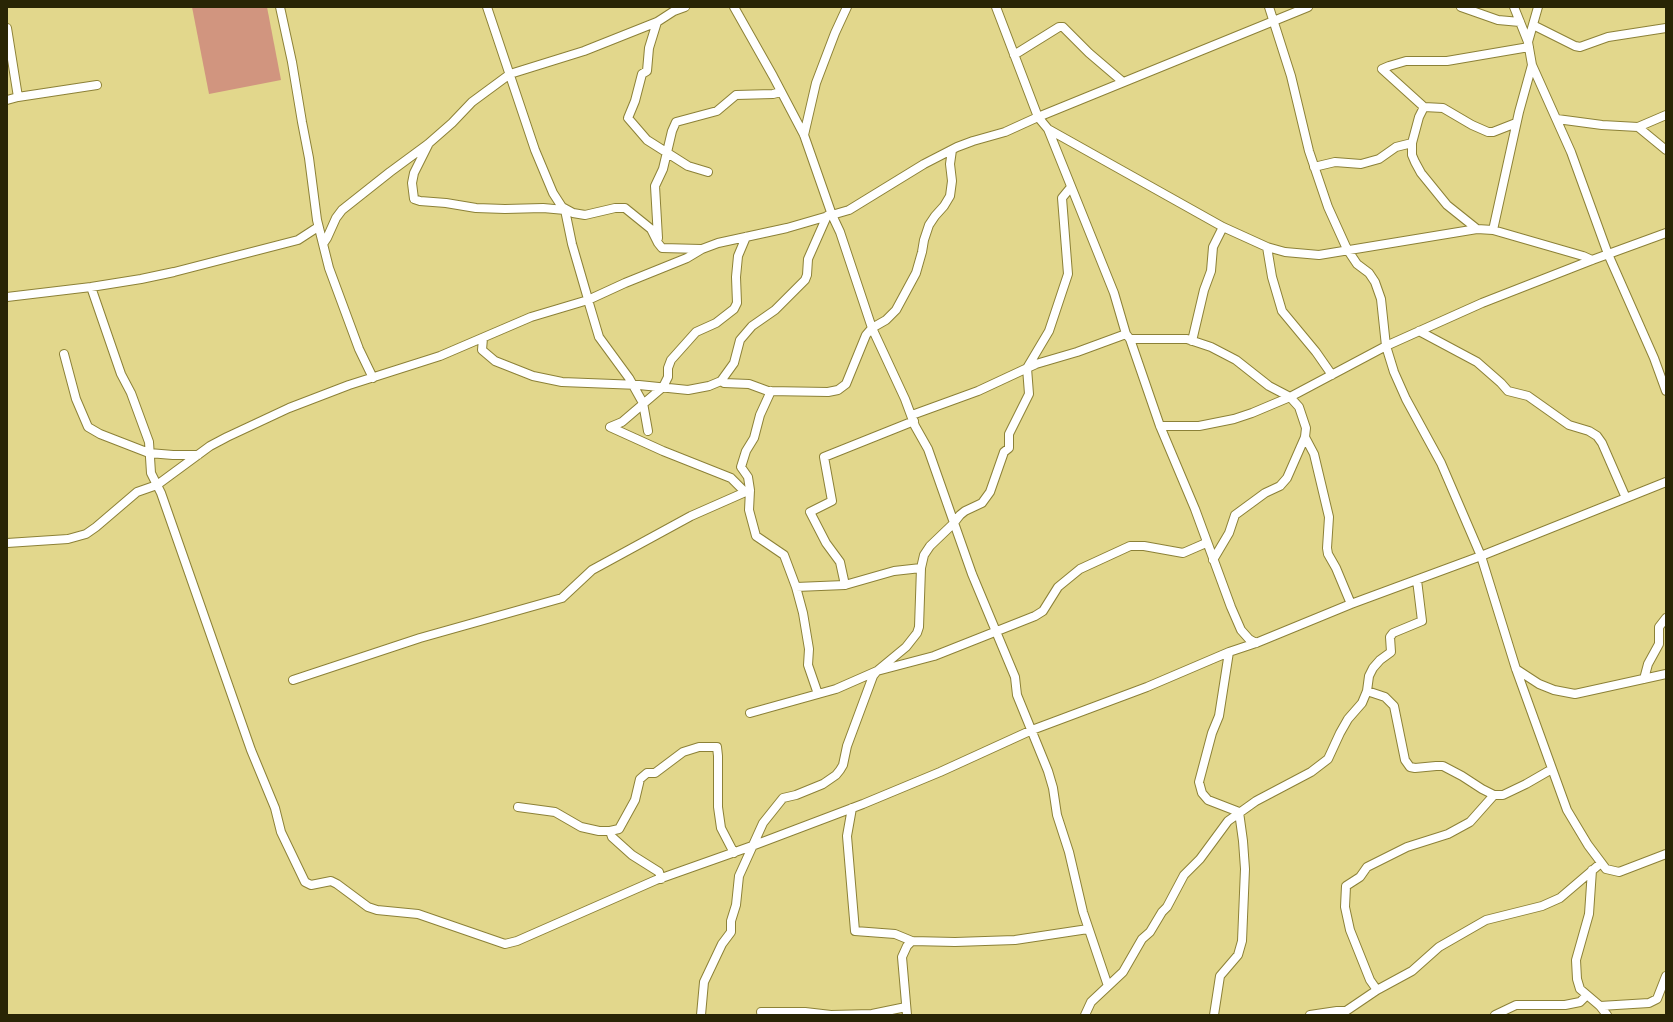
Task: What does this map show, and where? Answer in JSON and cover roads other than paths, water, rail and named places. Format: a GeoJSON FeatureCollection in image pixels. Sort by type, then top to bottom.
{"type":"FeatureCollection","features":[{"type":"Feature","properties":{"kind":"street"},"geometry":{"type":"LineString","coordinates":[[280,7],[292,62],[309,158],[318,227],[329,268],[351,327],[373,378]]}},
{"type":"Feature","properties":{"kind":"street"},"geometry":{"type":"LineString","coordinates":[[486,7],[535,150],[546,177],[565,210],[576,258],[599,337],[633,385],[643,404],[648,432]]}},
{"type":"Feature","properties":{"kind":"street"},"geometry":{"type":"LineString","coordinates":[[323,244],[336,218],[342,210],[428,144],[452,123],[472,102],[510,74],[584,51],[657,22],[674,11],[685,7]]}},
{"type":"Feature","properties":{"kind":"street"},"geometry":{"type":"LineString","coordinates":[[734,7],[804,135],[830,216],[840,232],[872,328],[913,418],[915,426],[928,449],[953,524],[1015,677],[1017,695],[1032,730],[1053,788],[1057,815],[1069,852],[1072,870],[1088,929],[1108,986]]}},
{"type":"Feature","properties":{"kind":"street"},"geometry":{"type":"LineString","coordinates":[[804,135],[816,83],[835,33],[847,7]]}},
{"type":"Feature","properties":{"kind":"street"},"geometry":{"type":"LineString","coordinates":[[996,7],[1038,117],[1048,129],[1114,293],[1160,426],[1192,502],[1238,626],[1245,635],[1256,643]]}},
{"type":"Feature","properties":{"kind":"street"},"geometry":{"type":"LineString","coordinates":[[1269,7],[1291,76],[1314,166],[1328,207],[1347,249],[1357,264],[1369,273],[1375,282],[1381,299],[1386,346],[1394,372],[1406,399],[1441,463],[1480,556],[1516,670],[1567,810],[1588,844],[1606,869],[1620,872],[1666,854]]}},
{"type":"Feature","properties":{"kind":"street"},"geometry":{"type":"LineString","coordinates":[[7,542],[68,540],[86,534],[137,492],[157,485],[198,455],[226,437],[289,408],[349,385],[440,356],[531,317],[588,299],[687,258],[702,249],[730,240],[849,210],[924,164],[952,150],[973,141],[1005,132],[1038,117],[1308,7]]}},
{"type":"Feature","properties":{"kind":"street"},"geometry":{"type":"LineString","coordinates":[[1461,7],[1498,20],[1520,22]]}},
{"type":"Feature","properties":{"kind":"street"},"geometry":{"type":"LineString","coordinates":[[1514,7],[1528,44],[1532,65],[1571,152],[1608,254],[1654,358],[1666,391]]}},
{"type":"Feature","properties":{"kind":"street"},"geometry":{"type":"LineString","coordinates":[[1528,44],[1538,7]]}},
{"type":"Feature","properties":{"kind":"street"},"geometry":{"type":"LineString","coordinates":[[657,22],[649,48],[647,71],[642,74],[635,101],[628,118],[647,140],[667,154],[688,166],[708,172]]}},
{"type":"Feature","properties":{"kind":"street"},"geometry":{"type":"LineString","coordinates":[[1533,25],[1575,46],[1580,47],[1608,37],[1666,28]]}},
{"type":"Feature","properties":{"kind":"street"},"geometry":{"type":"LineString","coordinates":[[1014,55],[1059,27],[1063,27],[1089,53],[1123,82]]}},
{"type":"Feature","properties":{"kind":"street"},"geometry":{"type":"LineString","coordinates":[[7,28],[18,97]]}},
{"type":"Feature","properties":{"kind":"street"},"geometry":{"type":"LineString","coordinates":[[1516,123],[1493,132],[1488,132],[1472,125],[1443,108],[1424,107],[1382,69],[1406,61],[1447,61],[1528,44]]}},
{"type":"Feature","properties":{"kind":"street"},"geometry":{"type":"LineString","coordinates":[[1493,230],[1516,123],[1532,65]]}},
{"type":"Feature","properties":{"kind":"street"},"geometry":{"type":"LineString","coordinates":[[7,100],[96,85]]}},
{"type":"Feature","properties":{"kind":"street"},"geometry":{"type":"LineString","coordinates":[[658,243],[655,186],[663,169],[674,125],[679,120],[717,111],[736,95],[773,94],[781,92]]}},
{"type":"Feature","properties":{"kind":"street"},"geometry":{"type":"LineString","coordinates":[[1424,107],[1412,143],[1412,155],[1421,173],[1447,205],[1477,230]]}},
{"type":"Feature","properties":{"kind":"street"},"geometry":{"type":"LineString","coordinates":[[1557,119],[1602,125],[1638,127],[1666,115]]}},
{"type":"Feature","properties":{"kind":"street"},"geometry":{"type":"LineString","coordinates":[[1638,127],[1666,150]]}},
{"type":"Feature","properties":{"kind":"street"},"geometry":{"type":"LineString","coordinates":[[1048,129],[1223,227],[1267,247],[1285,252],[1319,255],[1347,249],[1477,230],[1493,230],[1583,256],[1592,260]]}},
{"type":"Feature","properties":{"kind":"street"},"geometry":{"type":"LineString","coordinates":[[1314,166],[1334,162],[1361,164],[1379,159],[1396,147],[1412,143]]}},
{"type":"Feature","properties":{"kind":"street"},"geometry":{"type":"LineString","coordinates":[[428,144],[414,173],[412,183],[414,200],[476,208],[543,208],[585,214],[614,208],[625,208],[651,228],[662,248],[702,249]]}},
{"type":"Feature","properties":{"kind":"street"},"geometry":{"type":"LineString","coordinates":[[483,338],[482,350],[494,360],[533,376],[562,382],[633,385],[688,390],[721,382],[749,384],[771,391],[828,392],[842,388],[846,384],[866,336],[872,328],[886,320],[896,310],[916,273],[929,225],[950,196],[952,181],[950,164],[952,150]]}},
{"type":"Feature","properties":{"kind":"street"},"geometry":{"type":"LineString","coordinates":[[701,1015],[704,982],[722,944],[731,932],[731,921],[736,905],[739,876],[763,823],[783,798],[796,795],[823,784],[836,775],[840,770],[857,718],[871,682],[877,671],[906,647],[916,633],[920,617],[921,568],[924,555],[930,546],[953,524],[960,515],[982,503],[990,492],[1004,452],[1009,448],[1009,434],[1029,394],[1027,368],[1049,331],[1068,274],[1062,198],[1071,187]]}},
{"type":"Feature","properties":{"kind":"street"},"geometry":{"type":"LineString","coordinates":[[721,382],[734,363],[740,340],[743,336],[752,326],[775,310],[805,280],[807,275],[808,259],[830,216]]}},
{"type":"Feature","properties":{"kind":"street"},"geometry":{"type":"LineString","coordinates":[[7,297],[91,287],[147,278],[298,240],[318,227]]}},
{"type":"Feature","properties":{"kind":"street"},"geometry":{"type":"LineString","coordinates":[[1192,341],[1204,290],[1211,271],[1214,247],[1223,227]]}},
{"type":"Feature","properties":{"kind":"street"},"geometry":{"type":"LineString","coordinates":[[1160,426],[1199,426],[1234,419],[1290,397],[1386,346],[1482,303],[1666,233]]}},
{"type":"Feature","properties":{"kind":"street"},"geometry":{"type":"LineString","coordinates":[[746,237],[738,256],[736,277],[737,303],[734,309],[716,323],[696,332],[671,360],[668,368],[668,377],[663,388],[622,422],[610,427],[663,451],[731,478],[748,491]]}},
{"type":"Feature","properties":{"kind":"street"},"geometry":{"type":"LineString","coordinates":[[1267,247],[1272,277],[1282,311],[1316,352],[1332,375]]}},
{"type":"Feature","properties":{"kind":"street"},"geometry":{"type":"LineString","coordinates":[[91,287],[121,374],[131,393],[149,442],[151,473],[157,485],[251,750],[275,808],[281,832],[305,882],[311,885],[331,881],[368,907],[377,910],[418,914],[450,926],[508,944],[661,879],[852,808],[940,772],[1032,730],[1147,687],[1229,652],[1256,643],[1351,604],[1480,556],[1666,482]]}},
{"type":"Feature","properties":{"kind":"street"},"geometry":{"type":"LineString","coordinates":[[1419,332],[1477,362],[1508,391],[1528,396],[1569,425],[1589,431],[1597,436],[1602,443],[1626,498]]}},
{"type":"Feature","properties":{"kind":"street"},"geometry":{"type":"LineString","coordinates":[[845,585],[840,562],[826,543],[810,512],[832,501],[824,458],[1027,368],[1128,336],[1187,339],[1211,347],[1236,360],[1269,386],[1290,397],[1299,407],[1306,428],[1305,437],[1291,470],[1282,484],[1265,493],[1235,515],[1229,533],[1213,560]]}},
{"type":"Feature","properties":{"kind":"street"},"geometry":{"type":"LineString","coordinates":[[64,354],[76,399],[88,427],[100,434],[149,453],[198,455]]}},
{"type":"Feature","properties":{"kind":"street"},"geometry":{"type":"LineString","coordinates":[[771,391],[760,415],[754,438],[746,451],[741,467],[748,477],[749,510],[756,536],[784,555],[796,587],[803,613],[809,649],[808,665],[818,694]]}},
{"type":"Feature","properties":{"kind":"street"},"geometry":{"type":"LineString","coordinates":[[1305,437],[1314,454],[1329,517],[1328,554],[1336,568],[1351,604]]}},
{"type":"Feature","properties":{"kind":"street"},"geometry":{"type":"LineString","coordinates":[[293,680],[420,638],[562,598],[592,570],[691,516],[748,491]]}},
{"type":"Feature","properties":{"kind":"street"},"geometry":{"type":"LineString","coordinates":[[750,714],[836,689],[877,671],[934,656],[1040,614],[1058,587],[1080,569],[1130,546],[1144,546],[1183,553],[1206,543]]}},
{"type":"Feature","properties":{"kind":"street"},"geometry":{"type":"LineString","coordinates":[[796,587],[845,585],[894,571],[921,568]]}},
{"type":"Feature","properties":{"kind":"street"},"geometry":{"type":"LineString","coordinates":[[1085,1015],[1091,1002],[1123,972],[1142,939],[1150,932],[1162,912],[1167,907],[1184,875],[1200,859],[1228,821],[1256,801],[1311,772],[1328,759],[1348,719],[1362,703],[1367,690],[1369,676],[1373,668],[1380,660],[1391,652],[1390,637],[1393,633],[1422,621],[1417,580]]}},
{"type":"Feature","properties":{"kind":"street"},"geometry":{"type":"LineString","coordinates":[[1644,679],[1648,664],[1659,644],[1659,627],[1666,618]]}},
{"type":"Feature","properties":{"kind":"street"},"geometry":{"type":"LineString","coordinates":[[1229,652],[1219,716],[1212,733],[1199,782],[1202,793],[1208,800],[1239,812]]}},
{"type":"Feature","properties":{"kind":"street"},"geometry":{"type":"LineString","coordinates":[[1516,670],[1539,684],[1554,690],[1575,694],[1666,674]]}},
{"type":"Feature","properties":{"kind":"street"},"geometry":{"type":"LineString","coordinates":[[1367,690],[1385,697],[1394,706],[1407,764],[1415,768],[1443,766],[1494,795],[1503,795],[1552,769]]}},
{"type":"Feature","properties":{"kind":"street"},"geometry":{"type":"LineString","coordinates":[[518,807],[555,812],[582,827],[599,831],[619,829],[635,800],[640,779],[647,773],[655,774],[683,752],[699,747],[717,747],[718,807],[721,828],[734,853]]}},
{"type":"Feature","properties":{"kind":"street"},"geometry":{"type":"LineString","coordinates":[[1377,990],[1370,980],[1350,930],[1345,907],[1346,886],[1360,877],[1367,867],[1407,847],[1448,834],[1470,822],[1494,795]]}},
{"type":"Feature","properties":{"kind":"street"},"geometry":{"type":"LineString","coordinates":[[852,808],[847,836],[855,931],[895,934],[912,941],[955,942],[1015,940],[1088,929]]}},
{"type":"Feature","properties":{"kind":"street"},"geometry":{"type":"LineString","coordinates":[[1214,1015],[1220,976],[1238,955],[1242,941],[1245,869],[1239,812]]}},
{"type":"Feature","properties":{"kind":"street"},"geometry":{"type":"LineString","coordinates":[[610,831],[612,837],[632,855],[659,872],[661,879]]}},
{"type":"Feature","properties":{"kind":"street"},"geometry":{"type":"LineString","coordinates":[[1312,1015],[1346,1011],[1377,990],[1412,971],[1439,947],[1489,918],[1542,906],[1560,898],[1601,863]]}},
{"type":"Feature","properties":{"kind":"street"},"geometry":{"type":"LineString","coordinates":[[1592,870],[1589,914],[1576,960],[1578,984],[1580,989],[1600,1006],[1607,1015]]}},
{"type":"Feature","properties":{"kind":"street"},"geometry":{"type":"LineString","coordinates":[[761,1012],[866,1015],[906,1011],[902,957],[907,946],[912,941]]}},
{"type":"Feature","properties":{"kind":"street"},"geometry":{"type":"LineString","coordinates":[[1600,1006],[1650,1003],[1659,996],[1666,976]]}},
{"type":"Feature","properties":{"kind":"street"},"geometry":{"type":"LineString","coordinates":[[1495,1015],[1516,1005],[1565,1005],[1580,1002],[1587,995]]}}]}
